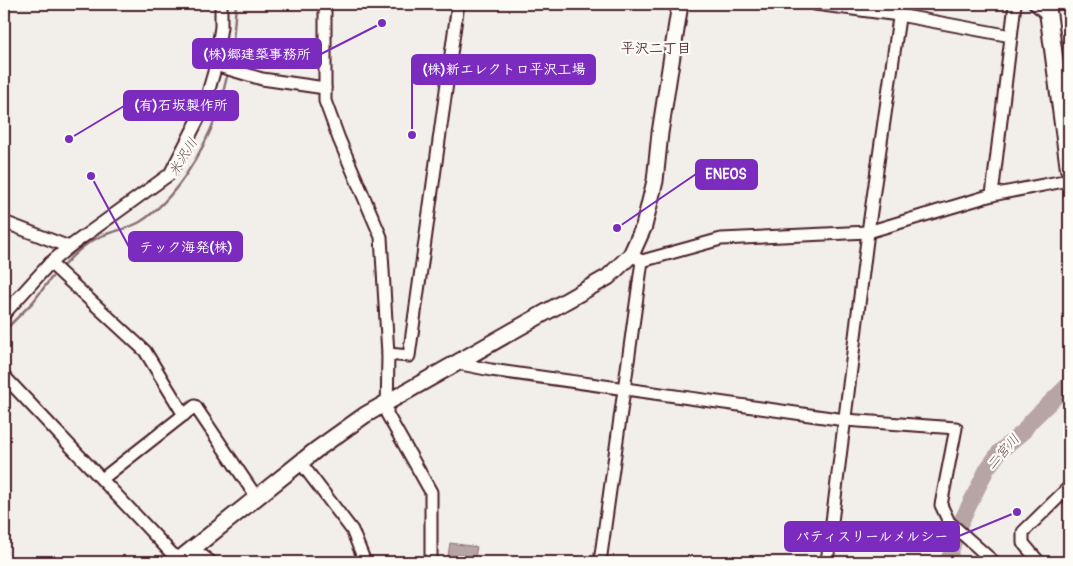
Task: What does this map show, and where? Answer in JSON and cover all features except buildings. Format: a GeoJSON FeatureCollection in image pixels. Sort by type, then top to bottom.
{"type":"FeatureCollection","features":[{"type":"Feature","properties":{"kind":"highway"},"geometry":{"type":"LineString","coordinates":[[1048,10],[1069,169]]}},
{"type":"Feature","properties":{"kind":"main road"},"geometry":{"type":"LineString","coordinates":[[177,561],[365,415],[387,408],[456,363],[608,277],[637,258],[655,181],[660,133],[680,4]]}},
{"type":"Feature","properties":{"kind":"street"},"geometry":{"type":"LineString","coordinates":[[4,314],[50,263],[69,247],[170,174],[202,110],[215,64],[222,27],[221,4]]}},
{"type":"Feature","properties":{"kind":"street"},"geometry":{"type":"LineString","coordinates":[[325,4],[324,101],[381,237],[388,354],[387,408],[432,492],[431,562]]}},
{"type":"Feature","properties":{"kind":"street"},"geometry":{"type":"LineString","coordinates":[[388,354],[409,356],[458,4]]}},
{"type":"Feature","properties":{"kind":"street"},"geometry":{"type":"LineString","coordinates":[[815,4],[900,9],[1011,36]]}},
{"type":"Feature","properties":{"kind":"street"},"geometry":{"type":"LineString","coordinates":[[992,195],[1015,4]]}},
{"type":"Feature","properties":{"kind":"street"},"geometry":{"type":"LineString","coordinates":[[1035,4],[1048,10]]}},
{"type":"Feature","properties":{"kind":"street"},"geometry":{"type":"LineString","coordinates":[[827,562],[868,232],[900,9]]}},
{"type":"Feature","properties":{"kind":"street"},"geometry":{"type":"LineString","coordinates":[[215,64],[262,79],[324,88]]}},
{"type":"Feature","properties":{"kind":"street"},"geometry":{"type":"LineString","coordinates":[[600,562],[624,388],[637,258],[721,239],[868,232],[992,195],[1069,180]]}},
{"type":"Feature","properties":{"kind":"street"},"geometry":{"type":"LineString","coordinates":[[4,222],[69,247]]}},
{"type":"Feature","properties":{"kind":"street"},"geometry":{"type":"LineString","coordinates":[[50,263],[145,351],[184,415]]}},
{"type":"Feature","properties":{"kind":"street"},"geometry":{"type":"LineString","coordinates":[[456,363],[491,370],[845,420],[956,428],[941,505],[949,522],[994,562]]}},
{"type":"Feature","properties":{"kind":"street"},"geometry":{"type":"LineString","coordinates":[[4,376],[177,561]]}},
{"type":"Feature","properties":{"kind":"street"},"geometry":{"type":"LineString","coordinates":[[102,479],[196,406],[257,498]]}},
{"type":"Feature","properties":{"kind":"street"},"geometry":{"type":"LineString","coordinates":[[301,463],[352,530],[365,562]]}},
{"type":"Feature","properties":{"kind":"street"},"geometry":{"type":"LineString","coordinates":[[1039,562],[1023,543],[1023,532],[1069,487]]}},
{"type":"Feature","properties":{"kind":"street"},"geometry":{"type":"LineString","coordinates":[[192,549],[211,562]]}},
{"type":"Feature","properties":{"kind":"shaded area"},"geometry":{"type":"Polygon","coordinates":[[[450,543],[477,547],[474,562],[447,562],[450,543]]]}},
{"type":"Feature","properties":{"kind":"waterway","name":"米沢川"},"geometry":{"type":"LineString","coordinates":[[230,65],[236,4]]}},
{"type":"Feature","properties":{"kind":"waterway","name":"米沢川"},"geometry":{"type":"LineString","coordinates":[[64,265],[92,240],[140,222],[165,201],[186,174],[204,144],[219,109],[228,73]]}},
{"type":"Feature","properties":{"kind":"waterway","name":"米沢川"},"geometry":{"type":"LineString","coordinates":[[4,331],[33,302],[52,277]]}},
{"type":"Feature","properties":{"kind":"waterway","name":"二宮川"},"geometry":{"type":"LineString","coordinates":[[948,562],[958,528],[987,469],[1000,451],[1024,431],[1029,423],[1069,384]]}},
{"type":"Feature","properties":{"kind":"place","name":"(株)郷建築事務所"},"geometry":{"type":"Point","coordinates":[382,23]}},
{"type":"Feature","properties":{"kind":"place","name":"(株)新エレクトロ平沢工場"},"geometry":{"type":"Point","coordinates":[412,135]}},
{"type":"Feature","properties":{"kind":"place","name":"(有)石坂製作所"},"geometry":{"type":"Point","coordinates":[69,139]}},
{"type":"Feature","properties":{"kind":"place","name":"テック海発(株)"},"geometry":{"type":"Point","coordinates":[91,176]}},
{"type":"Feature","properties":{"kind":"place","name":"ENEOS"},"geometry":{"type":"Point","coordinates":[617,228]}},
{"type":"Feature","properties":{"kind":"place","name":"パティスリールメルシー"},"geometry":{"type":"Point","coordinates":[1017,512]}},
{"type":"Feature","properties":{"kind":"district","name":"平沢二丁目"},"geometry":{"type":"Point","coordinates":[656,48]}}]}
